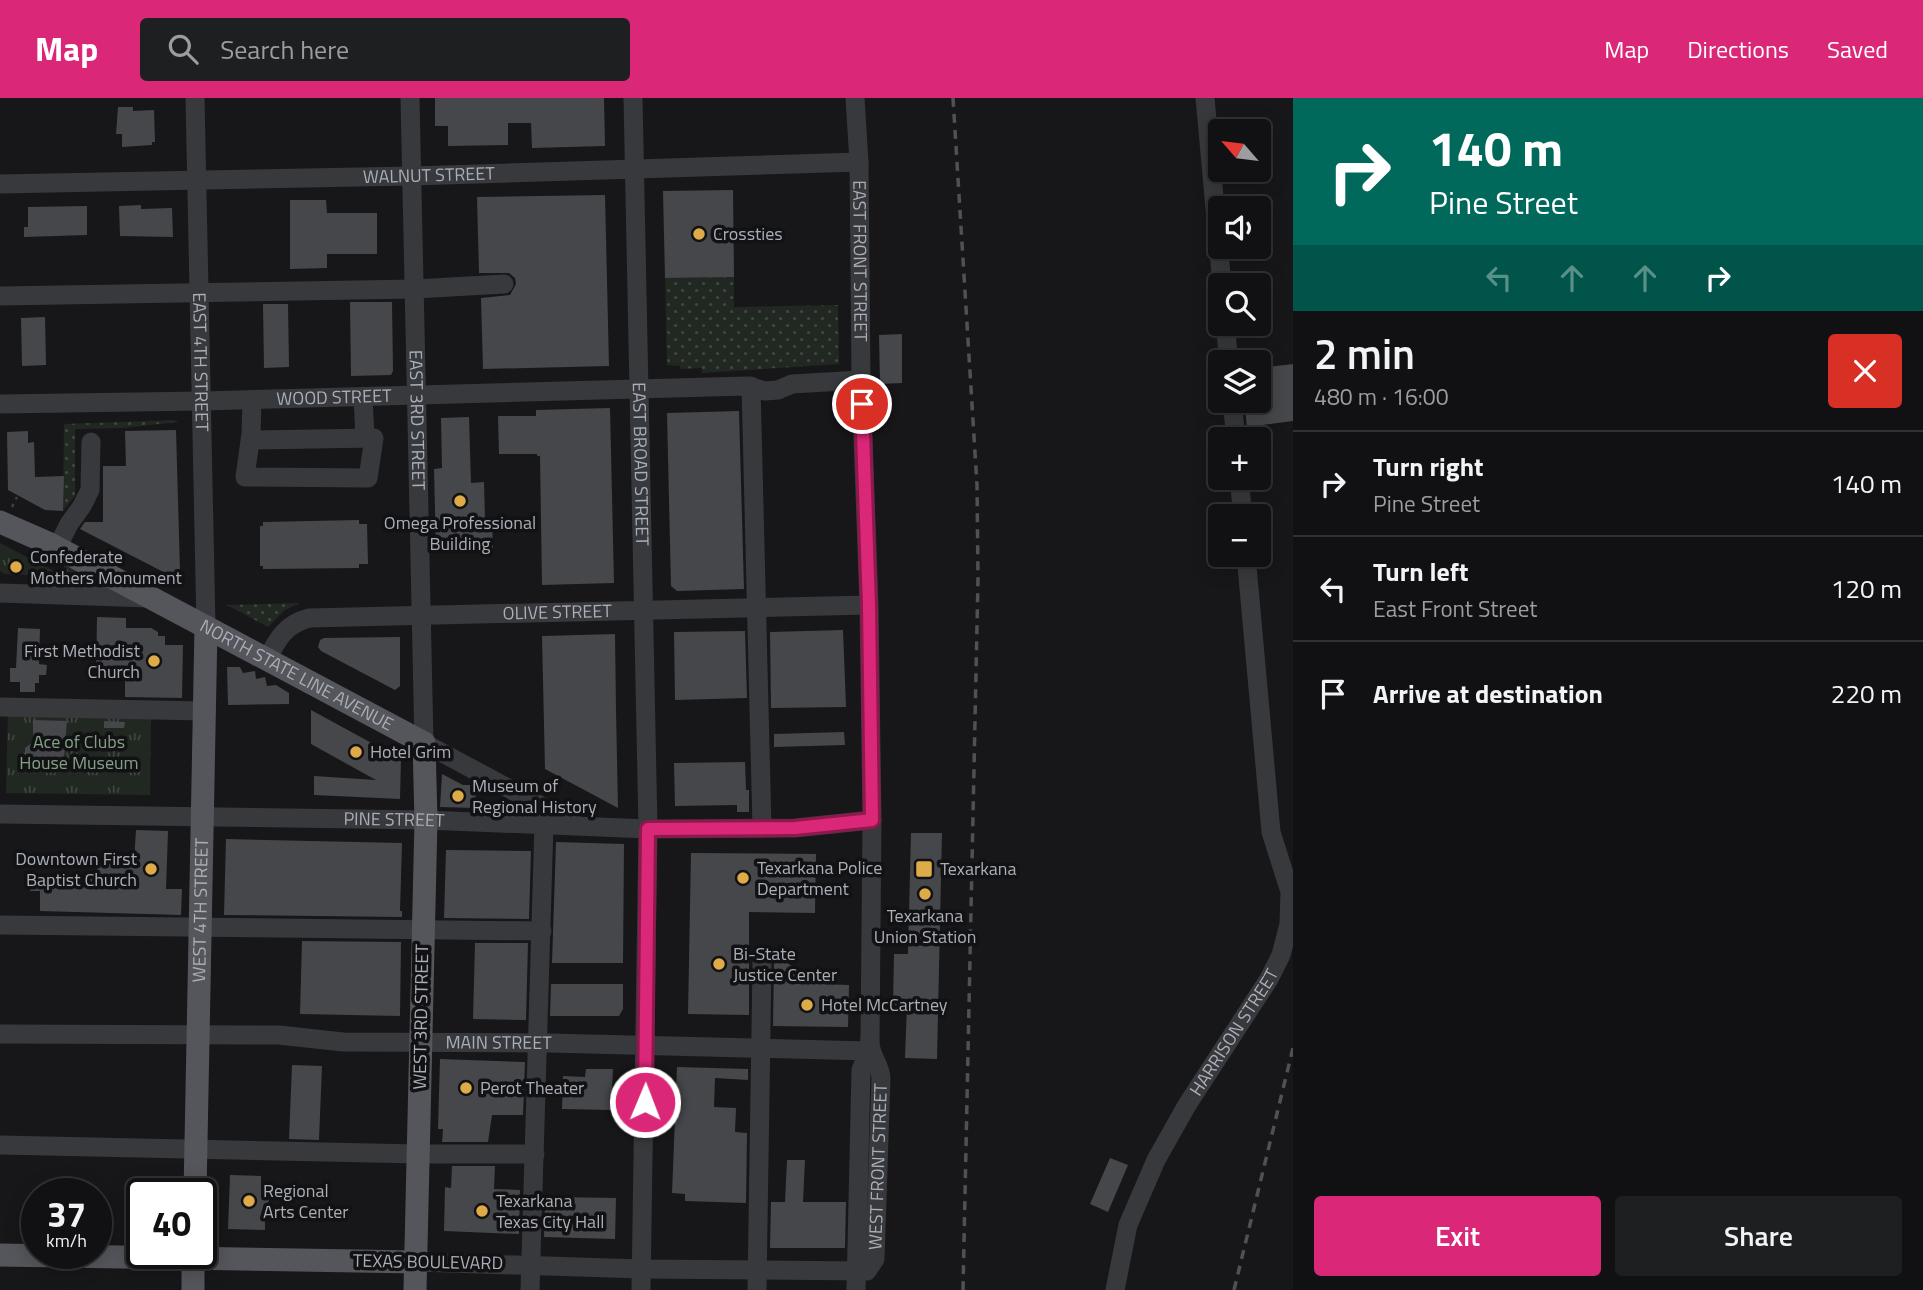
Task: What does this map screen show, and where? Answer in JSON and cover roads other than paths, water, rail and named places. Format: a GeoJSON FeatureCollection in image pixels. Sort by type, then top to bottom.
{"type":"FeatureCollection","features":[{"type":"Feature","properties":{"kind":"main road","name":"NORTH STATE LINE AVENUE"},"geometry":{"type":"LineString","coordinates":[[7,508],[17,523],[53,545],[424,743]]}},
{"type":"Feature","properties":{"kind":"main road","name":"WEST 4TH STREET"},"geometry":{"type":"LineString","coordinates":[[195,1178],[206,627]]}},
{"type":"Feature","properties":{"kind":"main road","name":"WEST 3RD STREET"},"geometry":{"type":"LineString","coordinates":[[415,1290],[426,820],[424,743]]}},
{"type":"Feature","properties":{"kind":"main road","name":"TEXAS BOULEVARD"},"geometry":{"type":"LineString","coordinates":[[0,1255],[126,1255]]}},
{"type":"Feature","properties":{"kind":"main road","name":"TEXAS BOULEVARD"},"geometry":{"type":"LineString","coordinates":[[217,1256],[416,1262]]}},
{"type":"Feature","properties":{"kind":"main road"},"geometry":{"type":"LineString","coordinates":[[193,1269],[193,1290]]}},
{"type":"Feature","properties":{"kind":"street","name":"EAST 4TH STREET"},"geometry":{"type":"LineString","coordinates":[[195,98],[206,627]]}},
{"type":"Feature","properties":{"kind":"street","name":"EAST 3RD STREET"},"geometry":{"type":"LineString","coordinates":[[410,98],[424,743]]}},
{"type":"Feature","properties":{"kind":"street","name":"EAST BROAD STREET"},"geometry":{"type":"LineString","coordinates":[[633,98],[648,829],[641,1290]]}},
{"type":"Feature","properties":{"kind":"street","name":"EAST FRONT STREET"},"geometry":{"type":"LineString","coordinates":[[855,98],[859,162],[861,380],[869,605],[872,820]]}},
{"type":"Feature","properties":{"kind":"street"},"geometry":{"type":"LineString","coordinates":[[1205,98],[1221,273]]}},
{"type":"Feature","properties":{"kind":"street","name":"WALNUT STREET"},"geometry":{"type":"LineString","coordinates":[[0,184],[412,176],[859,162]]}},
{"type":"Feature","properties":{"kind":"street"},"geometry":{"type":"LineString","coordinates":[[0,296],[415,289],[503,284]]}},
{"type":"Feature","properties":{"kind":"street","name":"WOOD STREET"},"geometry":{"type":"LineString","coordinates":[[0,404],[751,386],[765,391],[778,390],[792,384],[861,380]]}},
{"type":"Feature","properties":{"kind":"street"},"geometry":{"type":"LineString","coordinates":[[751,386],[762,828]]}},
{"type":"Feature","properties":{"kind":"street"},"geometry":{"type":"LineString","coordinates":[[363,397],[365,438]]}},
{"type":"Feature","properties":{"kind":"street"},"geometry":{"type":"LineString","coordinates":[[250,440],[374,438],[368,478],[245,477],[252,400]]}},
{"type":"Feature","properties":{"kind":"street"},"geometry":{"type":"LineString","coordinates":[[53,545],[82,506],[90,490],[91,442]]}},
{"type":"Feature","properties":{"kind":"street","name":"HARRISON STREET"},"geometry":{"type":"LineString","coordinates":[[1115,1290],[1128,1225],[1156,1160],[1187,1105],[1269,979],[1281,955],[1289,924],[1290,892],[1271,832],[1247,567]]}},
{"type":"Feature","properties":{"kind":"street"},"geometry":{"type":"LineString","coordinates":[[0,593],[151,598]]}},
{"type":"Feature","properties":{"kind":"street","name":"OLIVE STREET"},"geometry":{"type":"LineString","coordinates":[[267,660],[285,629],[296,621],[309,618],[869,605]]}},
{"type":"Feature","properties":{"kind":"street"},"geometry":{"type":"LineString","coordinates":[[0,707],[206,710]]}},
{"type":"Feature","properties":{"kind":"street","name":"NORTH STATE LINE AVENUE"},"geometry":{"type":"LineString","coordinates":[[424,743],[583,828]]}},
{"type":"Feature","properties":{"kind":"street","name":"PINE STREET"},"geometry":{"type":"LineString","coordinates":[[0,814],[426,820],[648,829],[795,828],[872,820]]}},
{"type":"Feature","properties":{"kind":"street","name":"WEST FRONT STREET"},"geometry":{"type":"LineString","coordinates":[[857,1281],[871,1268],[876,1250],[881,1078],[877,1062],[869,1051],[872,820]]}},
{"type":"Feature","properties":{"kind":"street"},"geometry":{"type":"LineString","coordinates":[[530,1290],[544,824]]}},
{"type":"Feature","properties":{"kind":"street"},"geometry":{"type":"LineString","coordinates":[[0,925],[542,931]]}},
{"type":"Feature","properties":{"kind":"street"},"geometry":{"type":"LineString","coordinates":[[757,1280],[762,963]]}},
{"type":"Feature","properties":{"kind":"street","name":"MAIN STREET"},"geometry":{"type":"LineString","coordinates":[[0,1034],[279,1035],[318,1041],[869,1051]]}},
{"type":"Feature","properties":{"kind":"street"},"geometry":{"type":"LineString","coordinates":[[0,1145],[535,1154]]}},
{"type":"Feature","properties":{"kind":"street","name":"TEXAS BOULEVARD"},"geometry":{"type":"LineString","coordinates":[[416,1262],[641,1269],[757,1280],[857,1281]]}},
{"type":"Feature","properties":{"kind":"railway"},"geometry":{"type":"LineString","coordinates":[[953,98],[977,485],[978,579],[963,1290]]}},
{"type":"Feature","properties":{"kind":"railway"},"geometry":{"type":"LineString","coordinates":[[1234,1290],[1293,1048]]}},
{"type":"Feature","properties":{"kind":"place","name":"Crossties"},"geometry":{"type":"Point","coordinates":[699,234]}},
{"type":"Feature","properties":{"kind":"place","name":"Omega Professional Building"},"geometry":{"type":"Point","coordinates":[460,501]}},
{"type":"Feature","properties":{"kind":"place","name":"Confederate Mothers Monument"},"geometry":{"type":"Point","coordinates":[16,567]}},
{"type":"Feature","properties":{"kind":"place","name":"First Methodist Church"},"geometry":{"type":"Point","coordinates":[154,661]}},
{"type":"Feature","properties":{"kind":"place","name":"Hotel Grim"},"geometry":{"type":"Point","coordinates":[356,752]}},
{"type":"Feature","properties":{"kind":"place","name":"Museum of Regional History"},"geometry":{"type":"Point","coordinates":[458,796]}},
{"type":"Feature","properties":{"kind":"place","name":"Downtown First Baptist Church"},"geometry":{"type":"Point","coordinates":[151,869]}},
{"type":"Feature","properties":{"kind":"place","name":"Texarkana"},"geometry":{"type":"Point","coordinates":[924,869]}},
{"type":"Feature","properties":{"kind":"place","name":"Texarkana Police Department"},"geometry":{"type":"Point","coordinates":[743,878]}},
{"type":"Feature","properties":{"kind":"place","name":"Texarkana Union Station"},"geometry":{"type":"Point","coordinates":[925,894]}},
{"type":"Feature","properties":{"kind":"place","name":"Bi-State Justice Center"},"geometry":{"type":"Point","coordinates":[719,964]}},
{"type":"Feature","properties":{"kind":"place","name":"Hotel McCartney"},"geometry":{"type":"Point","coordinates":[807,1005]}},
{"type":"Feature","properties":{"kind":"place","name":"Perot Theater"},"geometry":{"type":"Point","coordinates":[466,1088]}},
{"type":"Feature","properties":{"kind":"place","name":"Regional Arts Center"},"geometry":{"type":"Point","coordinates":[249,1201]}},
{"type":"Feature","properties":{"kind":"place","name":"Texarkana Texas City Hall"},"geometry":{"type":"Point","coordinates":[482,1211]}},
{"type":"Feature","properties":{"kind":"park label","name":"Ace of Clubs House Museum"},"geometry":{"type":"Point","coordinates":[79,752]}}]}
